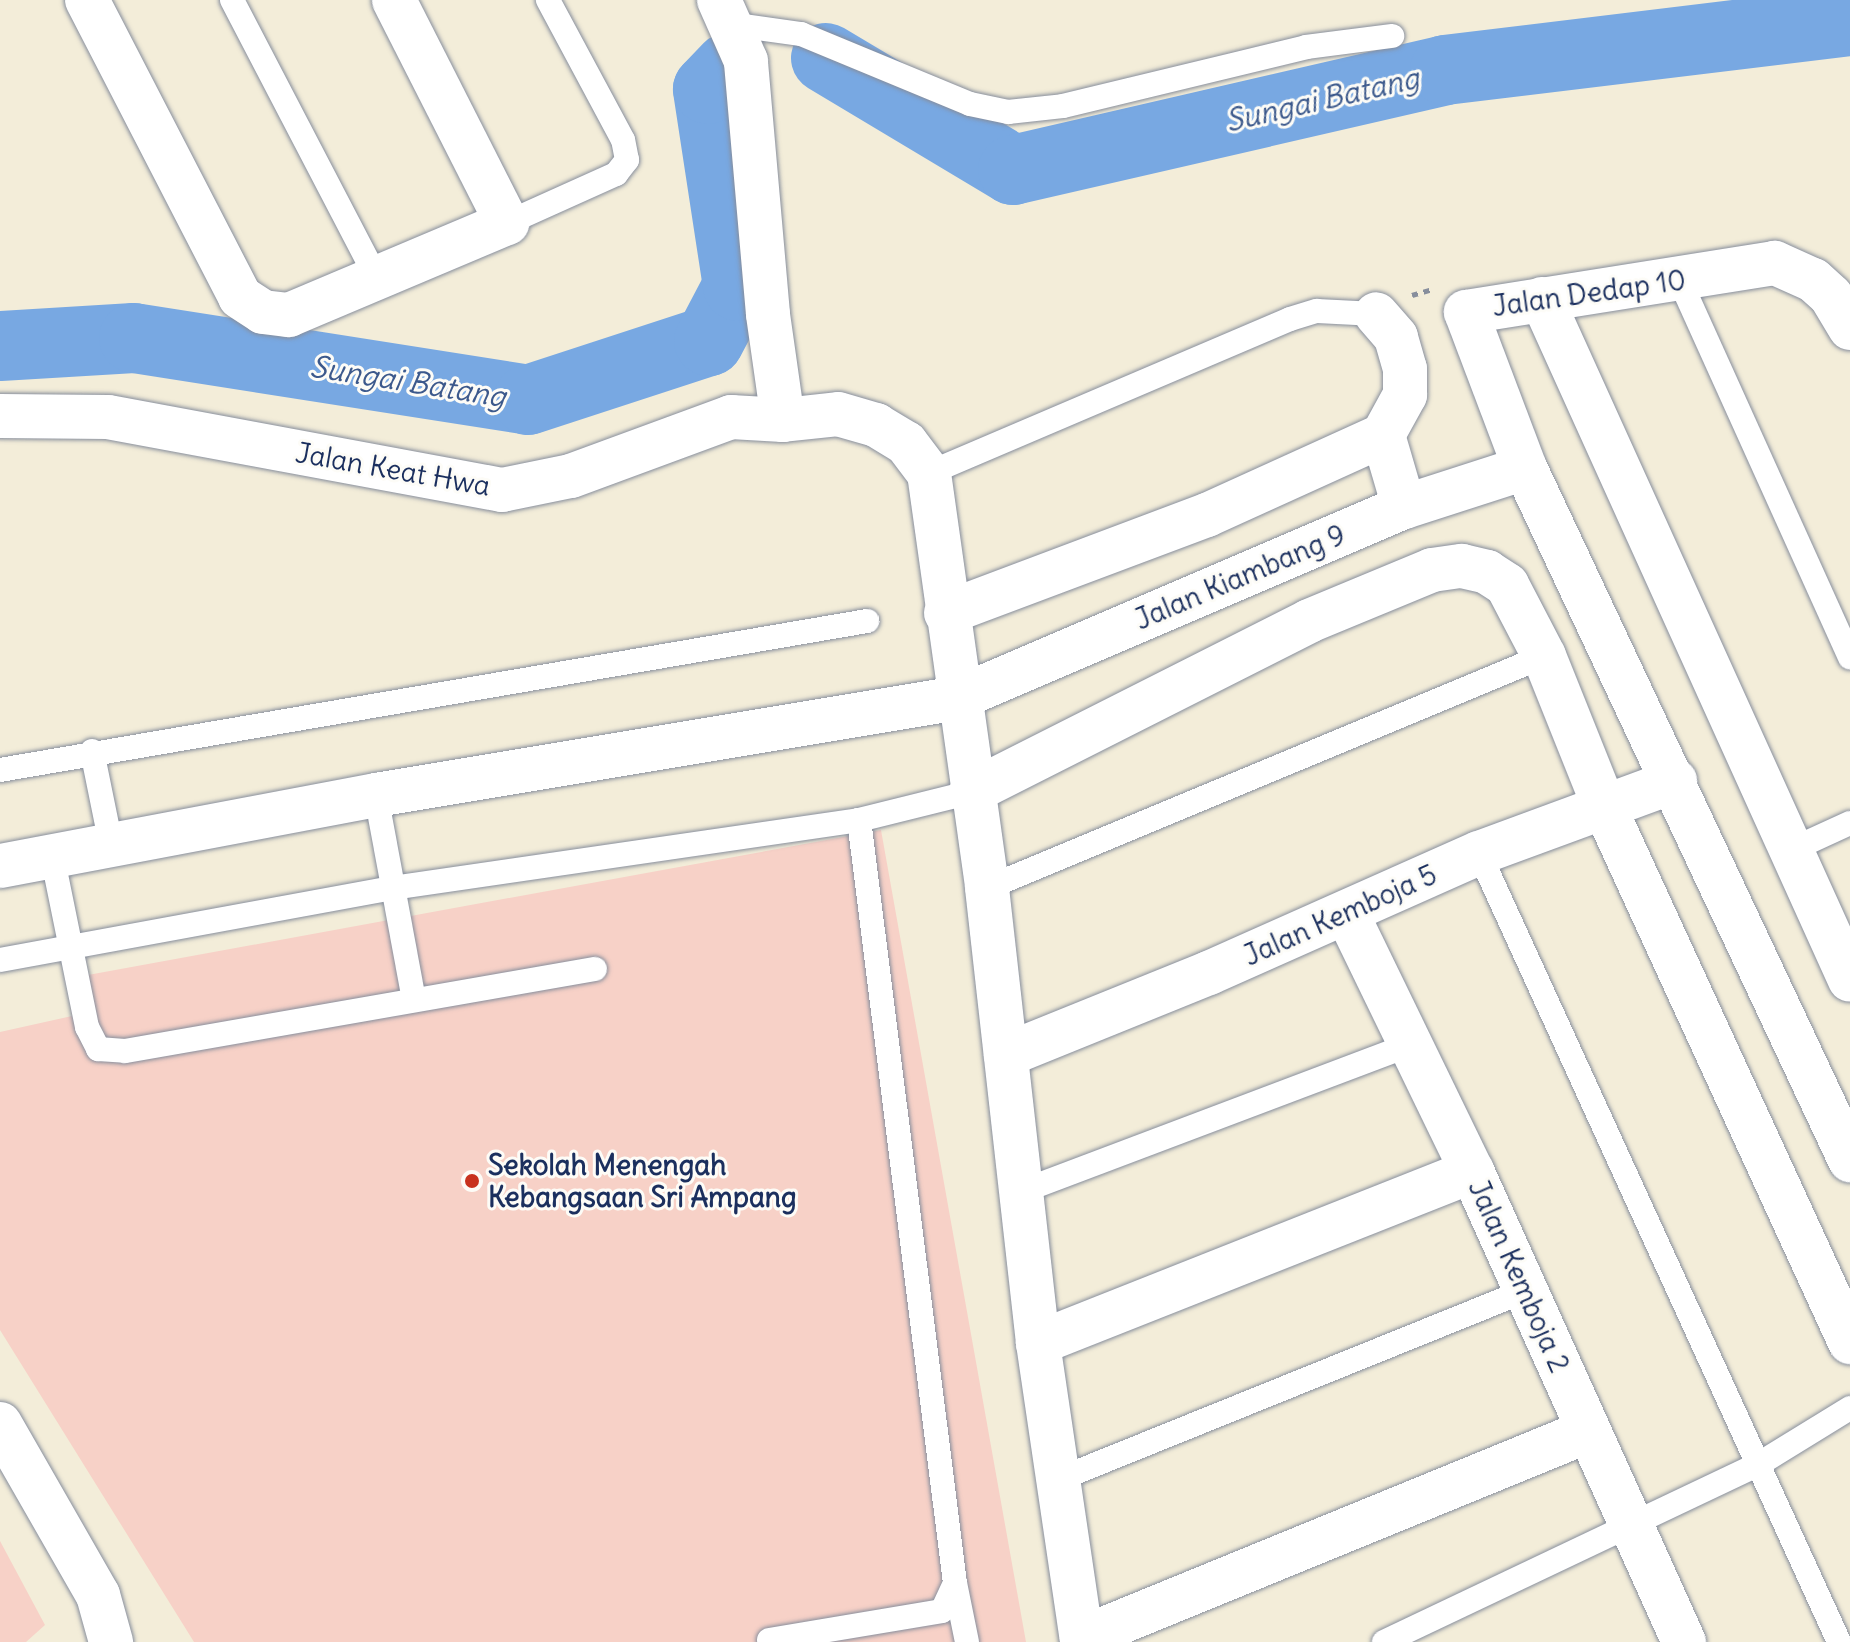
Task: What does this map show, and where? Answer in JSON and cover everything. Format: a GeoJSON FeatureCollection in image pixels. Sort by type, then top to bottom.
{"type":"FeatureCollection","features":[{"type":"Feature","properties":{"kind":"street"},"geometry":{"type":"LineString","coordinates":[[87,0],[240,297],[263,312],[289,315],[507,223],[394,0]]}},
{"type":"Feature","properties":{"kind":"street"},"geometry":{"type":"LineString","coordinates":[[723,9],[746,61],[768,314],[783,420]]}},
{"type":"Feature","properties":{"kind":"street","name":"Jalan Dedap 10"},"geometry":{"type":"LineString","coordinates":[[1525,468],[1466,312],[1680,281],[1775,263],[1784,265],[1831,296],[1850,328]]}},
{"type":"Feature","properties":{"kind":"street"},"geometry":{"type":"LineString","coordinates":[[1542,299],[1850,980]]}},
{"type":"Feature","properties":{"kind":"street"},"geometry":{"type":"LineString","coordinates":[[946,613],[1207,515],[1383,435],[1405,395],[1405,369],[1396,337],[1376,314]]}},
{"type":"Feature","properties":{"kind":"street","name":"Jalan Keat Hwa"},"geometry":{"type":"LineString","coordinates":[[0,416],[108,417],[502,490],[571,476],[731,417],[783,420],[838,414],[876,425],[906,443],[929,473]]}},
{"type":"Feature","properties":{"kind":"street"},"geometry":{"type":"LineString","coordinates":[[1383,435],[1404,507]]}},
{"type":"Feature","properties":{"kind":"street"},"geometry":{"type":"LineString","coordinates":[[1525,468],[1675,781],[1850,1160]]}},
{"type":"Feature","properties":{"kind":"street","name":"Jalan Kiambang 9"},"geometry":{"type":"LineString","coordinates":[[0,866],[376,795],[958,698],[1404,507],[1525,468]]}},
{"type":"Feature","properties":{"kind":"street"},"geometry":{"type":"LineString","coordinates":[[929,473],[971,792],[987,888],[1038,1343],[1082,1640],[1588,1431]]}},
{"type":"Feature","properties":{"kind":"street"},"geometry":{"type":"LineString","coordinates":[[1207,515],[1231,580]]}},
{"type":"Feature","properties":{"kind":"street"},"geometry":{"type":"LineString","coordinates":[[971,792],[1309,621],[1432,570],[1462,566],[1487,572],[1507,585],[1544,656],[1604,806],[1850,1342]]}},
{"type":"Feature","properties":{"kind":"street","name":"Jalan Kemboja 5"},"geometry":{"type":"LineString","coordinates":[[1006,1055],[1347,914],[1479,853],[1675,781]]}},
{"type":"Feature","properties":{"kind":"street","name":"Jalan Kemboja 2"},"geometry":{"type":"LineString","coordinates":[[1347,914],[1472,1171],[1684,1642]]}},
{"type":"Feature","properties":{"kind":"street"},"geometry":{"type":"LineString","coordinates":[[1038,1343],[1472,1171]]}},
{"type":"Feature","properties":{"kind":"street"},"geometry":{"type":"LineString","coordinates":[[0,1424],[98,1595],[111,1642]]}},
{"type":"Feature","properties":{"kind":"lane"},"geometry":{"type":"LineString","coordinates":[[232,0],[377,279]]}},
{"type":"Feature","properties":{"kind":"lane"},"geometry":{"type":"LineString","coordinates":[[507,223],[616,174],[627,160],[623,140],[548,0]]}},
{"type":"Feature","properties":{"kind":"lane"},"geometry":{"type":"LineString","coordinates":[[723,9],[801,34],[970,104],[1008,112],[1063,106],[1306,47],[1392,36]]}},
{"type":"Feature","properties":{"kind":"lane"},"geometry":{"type":"LineString","coordinates":[[1680,281],[1850,657]]}},
{"type":"Feature","properties":{"kind":"lane"},"geometry":{"type":"LineString","coordinates":[[929,473],[1290,319],[1317,311],[1376,314]]}},
{"type":"Feature","properties":{"kind":"lane"},"geometry":{"type":"LineString","coordinates":[[0,770],[92,751],[867,621]]}},
{"type":"Feature","properties":{"kind":"lane"},"geometry":{"type":"LineString","coordinates":[[987,888],[1544,656]]}},
{"type":"Feature","properties":{"kind":"lane"},"geometry":{"type":"LineString","coordinates":[[92,751],[111,844]]}},
{"type":"Feature","properties":{"kind":"lane"},"geometry":{"type":"LineString","coordinates":[[0,960],[393,888],[859,820],[971,792]]}},
{"type":"Feature","properties":{"kind":"lane"},"geometry":{"type":"LineString","coordinates":[[376,795],[414,1000]]}},
{"type":"Feature","properties":{"kind":"lane"},"geometry":{"type":"LineString","coordinates":[[859,820],[955,1583],[967,1642]]}},
{"type":"Feature","properties":{"kind":"lane"},"geometry":{"type":"LineString","coordinates":[[1791,850],[1850,823]]}},
{"type":"Feature","properties":{"kind":"lane"},"geometry":{"type":"LineString","coordinates":[[1479,853],[1839,1642]]}},
{"type":"Feature","properties":{"kind":"lane"},"geometry":{"type":"LineString","coordinates":[[52,855],[74,947],[87,1027],[98,1049],[125,1051],[595,969]]}},
{"type":"Feature","properties":{"kind":"lane"},"geometry":{"type":"LineString","coordinates":[[1020,1192],[1412,1044]]}},
{"type":"Feature","properties":{"kind":"lane"},"geometry":{"type":"LineString","coordinates":[[1057,1480],[1527,1290]]}},
{"type":"Feature","properties":{"kind":"lane"},"geometry":{"type":"LineString","coordinates":[[1384,1642],[1759,1464],[1850,1408]]}},
{"type":"Feature","properties":{"kind":"lane"},"geometry":{"type":"LineString","coordinates":[[769,1640],[942,1611],[955,1583]]}},
{"type":"Feature","properties":{"kind":"shaded area","name":"Sekolah Menengah Kebangsaan Sri Ampang"},"geometry":{"type":"Polygon","coordinates":[[[881,830],[1026,1642],[194,1642],[0,1330],[0,1032],[72,1016],[66,979],[881,830]]]}},
{"type":"Feature","properties":{"kind":"shaded area"},"geometry":{"type":"Polygon","coordinates":[[[0,1541],[45,1625],[26,1642],[0,1642],[0,1541]]]}},
{"type":"Feature","properties":{"kind":"waterway","name":"Sungai Batang"},"geometry":{"type":"LineString","coordinates":[[826,58],[1013,170],[1445,70],[1850,21]]}},
{"type":"Feature","properties":{"kind":"waterway","name":"Sungai Batang"},"geometry":{"type":"LineString","coordinates":[[0,346],[134,338],[528,400],[709,341],[738,286],[708,89],[729,67]]}},
{"type":"Feature","properties":{"kind":"place","name":"Sekolah Menengah Kebangsaan Sri Ampang"},"geometry":{"type":"Point","coordinates":[472,1181]}}]}
